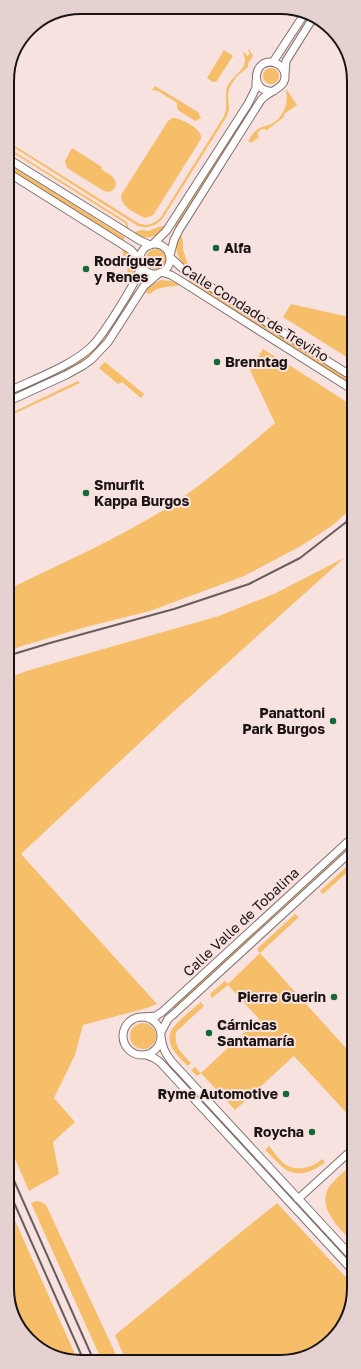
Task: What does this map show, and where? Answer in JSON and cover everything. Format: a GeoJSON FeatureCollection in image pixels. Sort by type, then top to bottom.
{"type":"FeatureCollection","features":[{"type":"Feature","properties":{"kind":"street"},"geometry":{"type":"LineString","coordinates":[[273,62],[302,18]]}},
{"type":"Feature","properties":{"kind":"street"},"geometry":{"type":"LineString","coordinates":[[14,399],[66,375],[92,359],[108,342],[144,286],[165,270],[169,265],[174,240],[179,230],[261,100],[267,94],[281,86],[284,82],[286,61],[311,22]]}},
{"type":"Feature","properties":{"kind":"street"},"geometry":{"type":"LineString","coordinates":[[14,389],[76,359],[92,346],[104,331],[133,286],[141,262],[142,251],[167,230],[248,104],[256,88],[257,70],[267,62],[273,62],[282,67],[285,76]]}},
{"type":"Feature","properties":{"kind":"street"},"geometry":{"type":"LineString","coordinates":[[256,79],[263,89],[274,91]]}},
{"type":"Feature","properties":{"kind":"street"},"geometry":{"type":"LineString","coordinates":[[14,162],[139,240],[164,246],[170,256]]}},
{"type":"Feature","properties":{"kind":"street"},"geometry":{"type":"LineString","coordinates":[[14,176],[131,250],[148,272],[154,274],[160,273]]}},
{"type":"Feature","properties":{"kind":"street","name":"Calle Condado de Treviño"},"geometry":{"type":"LineString","coordinates":[[170,256],[184,270],[347,373]]}},
{"type":"Feature","properties":{"kind":"street","name":"Calle Condado de Treviño"},"geometry":{"type":"LineString","coordinates":[[160,273],[171,275],[181,281],[347,386]]}},
{"type":"Feature","properties":{"kind":"street","name":"Calle Valle de Tobalina"},"geometry":{"type":"LineString","coordinates":[[142,1017],[156,1016],[162,1012],[347,842]]}},
{"type":"Feature","properties":{"kind":"street","name":"Calle Valle de Tobalina"},"geometry":{"type":"LineString","coordinates":[[161,1034],[168,1019],[174,1013],[347,855]]}},
{"type":"Feature","properties":{"kind":"street"},"geometry":{"type":"LineString","coordinates":[[347,1252],[167,1056],[162,1046],[160,1028],[153,1020],[142,1017],[133,1019],[126,1025],[123,1039],[126,1046],[132,1052],[139,1055],[146,1055],[160,1062],[347,1264]]}},
{"type":"Feature","properties":{"kind":"street"},"geometry":{"type":"LineString","coordinates":[[146,1055],[158,1048],[161,1034]]}},
{"type":"Feature","properties":{"kind":"street"},"geometry":{"type":"LineString","coordinates":[[298,1199],[347,1154]]}},
{"type":"Feature","properties":{"kind":"shaded area"},"geometry":{"type":"Polygon","coordinates":[[[249,49],[253,56],[248,64],[248,67],[236,77],[230,87],[228,94],[229,109],[227,116],[163,218],[152,226],[138,226],[14,147],[14,145],[138,223],[145,225],[151,224],[161,217],[224,116],[228,85],[241,70],[245,62],[243,53],[244,52],[247,56],[250,54],[249,49]]]}},
{"type":"Feature","properties":{"kind":"shaded area"},"geometry":{"type":"Polygon","coordinates":[[[224,50],[233,56],[216,82],[213,82],[207,78],[224,50]]]}},
{"type":"Feature","properties":{"kind":"shaded area"},"geometry":{"type":"Polygon","coordinates":[[[271,68],[277,70],[279,76],[277,82],[271,84],[265,82],[263,76],[265,70],[271,68]]]}},
{"type":"Feature","properties":{"kind":"shaded area"},"geometry":{"type":"Polygon","coordinates":[[[155,86],[198,112],[201,118],[195,121],[178,110],[177,103],[158,91],[152,90],[155,86]]]}},
{"type":"Feature","properties":{"kind":"shaded area"},"geometry":{"type":"Polygon","coordinates":[[[287,90],[297,105],[284,114],[284,117],[267,130],[262,129],[257,133],[259,137],[251,143],[248,141],[261,127],[271,124],[279,118],[286,106],[287,90]]]}},
{"type":"Feature","properties":{"kind":"shaded area"},"geometry":{"type":"Polygon","coordinates":[[[249,108],[251,109],[177,227],[175,226],[249,108]]]}},
{"type":"Feature","properties":{"kind":"shaded area"},"geometry":{"type":"Polygon","coordinates":[[[173,118],[195,127],[200,133],[201,139],[154,214],[145,218],[133,212],[126,206],[123,203],[121,195],[168,121],[173,118]]]}},
{"type":"Feature","properties":{"kind":"shaded area"},"geometry":{"type":"Polygon","coordinates":[[[72,148],[102,167],[101,169],[112,176],[116,182],[115,188],[110,192],[104,191],[67,168],[65,161],[72,148]]]}},
{"type":"Feature","properties":{"kind":"shaded area"},"geometry":{"type":"Polygon","coordinates":[[[14,151],[127,222],[129,230],[127,229],[125,223],[14,153],[14,151]]]}},
{"type":"Feature","properties":{"kind":"shaded area"},"geometry":{"type":"Polygon","coordinates":[[[14,167],[125,237],[123,241],[14,172],[14,167]]]}},
{"type":"Feature","properties":{"kind":"shaded area"},"geometry":{"type":"Polygon","coordinates":[[[167,225],[159,233],[151,237],[142,237],[132,233],[141,230],[149,231],[167,225]]]}},
{"type":"Feature","properties":{"kind":"shaded area"},"geometry":{"type":"Polygon","coordinates":[[[181,234],[183,250],[190,270],[177,254],[176,249],[178,239],[181,234]]]}},
{"type":"Feature","properties":{"kind":"shaded area"},"geometry":{"type":"Polygon","coordinates":[[[122,249],[130,256],[134,264],[134,273],[130,283],[127,276],[128,265],[124,259],[122,249]]]}},
{"type":"Feature","properties":{"kind":"shaded area"},"geometry":{"type":"Polygon","coordinates":[[[156,249],[163,252],[166,259],[163,266],[156,269],[149,266],[146,259],[149,252],[156,249]]]}},
{"type":"Feature","properties":{"kind":"shaded area"},"geometry":{"type":"Polygon","coordinates":[[[190,278],[347,377],[347,382],[188,281],[190,278]]]}},
{"type":"Feature","properties":{"kind":"shaded area"},"geometry":{"type":"Polygon","coordinates":[[[161,280],[171,281],[180,285],[157,289],[150,294],[145,292],[151,285],[161,280]]]}},
{"type":"Feature","properties":{"kind":"shaded area"},"geometry":{"type":"Polygon","coordinates":[[[135,290],[136,291],[114,327],[104,341],[89,356],[56,377],[14,395],[14,393],[64,371],[84,358],[99,344],[116,322],[135,290]]]}},
{"type":"Feature","properties":{"kind":"shaded area"},"geometry":{"type":"Polygon","coordinates":[[[291,304],[347,317],[347,357],[283,317],[291,304]]]}},
{"type":"Feature","properties":{"kind":"shaded area"},"geometry":{"type":"Polygon","coordinates":[[[263,349],[279,359],[276,363],[281,367],[286,363],[347,402],[347,512],[333,525],[301,546],[244,576],[150,611],[86,627],[14,649],[14,587],[108,541],[167,508],[209,478],[275,423],[250,370],[263,349]]]}},
{"type":"Feature","properties":{"kind":"shaded area"},"geometry":{"type":"Polygon","coordinates":[[[105,362],[144,394],[141,398],[122,382],[118,384],[99,368],[105,362]]]}},
{"type":"Feature","properties":{"kind":"shaded area"},"geometry":{"type":"Polygon","coordinates":[[[78,381],[80,383],[14,414],[14,412],[78,381]]]}},
{"type":"Feature","properties":{"kind":"shaded area"},"geometry":{"type":"Polygon","coordinates":[[[344,558],[163,721],[21,854],[157,1004],[83,1025],[75,1055],[54,1098],[75,1122],[53,1142],[59,1174],[29,1191],[14,1157],[14,676],[219,616],[276,593],[344,558]]]}},
{"type":"Feature","properties":{"kind":"shaded area"},"geometry":{"type":"Polygon","coordinates":[[[347,848],[347,850],[174,1009],[173,1007],[347,848]]]}},
{"type":"Feature","properties":{"kind":"shaded area"},"geometry":{"type":"Polygon","coordinates":[[[347,866],[347,872],[323,894],[320,891],[347,866]]]}},
{"type":"Feature","properties":{"kind":"shaded area"},"geometry":{"type":"Polygon","coordinates":[[[295,914],[299,917],[260,953],[257,949],[295,914]]]}},
{"type":"Feature","properties":{"kind":"shaded area"},"geometry":{"type":"Polygon","coordinates":[[[260,953],[347,1049],[347,1113],[294,1056],[235,1110],[201,1073],[259,1019],[228,985],[212,998],[210,994],[225,981],[228,984],[260,953]]]}},
{"type":"Feature","properties":{"kind":"shaded area"},"geometry":{"type":"Polygon","coordinates":[[[201,1002],[204,1006],[176,1032],[177,1046],[181,1053],[191,1063],[188,1066],[172,1048],[170,1034],[177,1024],[201,1002]]]}},
{"type":"Feature","properties":{"kind":"shaded area"},"geometry":{"type":"Polygon","coordinates":[[[143,1023],[152,1027],[156,1036],[152,1045],[143,1049],[134,1045],[130,1036],[134,1027],[143,1023]]]}},
{"type":"Feature","properties":{"kind":"shaded area"},"geometry":{"type":"Polygon","coordinates":[[[171,1066],[280,1185],[279,1186],[170,1068],[171,1066]]]}},
{"type":"Feature","properties":{"kind":"shaded area"},"geometry":{"type":"Polygon","coordinates":[[[195,1067],[201,1073],[197,1076],[191,1070],[195,1067]]]}},
{"type":"Feature","properties":{"kind":"shaded area"},"geometry":{"type":"Polygon","coordinates":[[[269,1146],[286,1165],[291,1167],[306,1168],[322,1159],[325,1162],[312,1171],[301,1173],[290,1172],[282,1167],[265,1150],[269,1146]]]}},
{"type":"Feature","properties":{"kind":"shaded area"},"geometry":{"type":"Polygon","coordinates":[[[347,1169],[347,1236],[332,1218],[326,1203],[326,1195],[329,1187],[347,1169]]]}},
{"type":"Feature","properties":{"kind":"shaded area"},"geometry":{"type":"Polygon","coordinates":[[[36,1201],[46,1205],[116,1355],[99,1355],[31,1203],[36,1201]]]}},
{"type":"Feature","properties":{"kind":"shaded area"},"geometry":{"type":"Polygon","coordinates":[[[277,1203],[347,1278],[345,1306],[336,1325],[321,1341],[302,1351],[280,1355],[123,1355],[115,1335],[277,1203]]]}},
{"type":"Feature","properties":{"kind":"shaded area"},"geometry":{"type":"Polygon","coordinates":[[[14,1218],[75,1355],[68,1354],[51,1348],[40,1341],[25,1325],[21,1318],[14,1288],[14,1218]]]}},
{"type":"Feature","properties":{"kind":"railway"},"geometry":{"type":"LineString","coordinates":[[14,654],[174,609],[249,584],[300,558],[347,521]]}},
{"type":"Feature","properties":{"kind":"railway"},"geometry":{"type":"LineString","coordinates":[[14,1181],[91,1355]]}},
{"type":"Feature","properties":{"kind":"railway"},"geometry":{"type":"LineString","coordinates":[[14,1203],[81,1355]]}},
{"type":"Feature","properties":{"kind":"place","name":"Alfa"},"geometry":{"type":"Point","coordinates":[216,248]}},
{"type":"Feature","properties":{"kind":"place","name":"Rodríguez y Renes"},"geometry":{"type":"Point","coordinates":[86,269]}},
{"type":"Feature","properties":{"kind":"place","name":"Brenntag"},"geometry":{"type":"Point","coordinates":[217,362]}},
{"type":"Feature","properties":{"kind":"place","name":"Smurfit Kappa Burgos"},"geometry":{"type":"Point","coordinates":[86,493]}},
{"type":"Feature","properties":{"kind":"place","name":"Panattoni Park Burgos"},"geometry":{"type":"Point","coordinates":[333,721]}},
{"type":"Feature","properties":{"kind":"place","name":"Pierre Guerin"},"geometry":{"type":"Point","coordinates":[334,997]}},
{"type":"Feature","properties":{"kind":"place","name":"Cárnicas Santamaría"},"geometry":{"type":"Point","coordinates":[209,1033]}},
{"type":"Feature","properties":{"kind":"place","name":"Ryme Automotive"},"geometry":{"type":"Point","coordinates":[286,1094]}},
{"type":"Feature","properties":{"kind":"place","name":"Roycha"},"geometry":{"type":"Point","coordinates":[312,1132]}}]}
